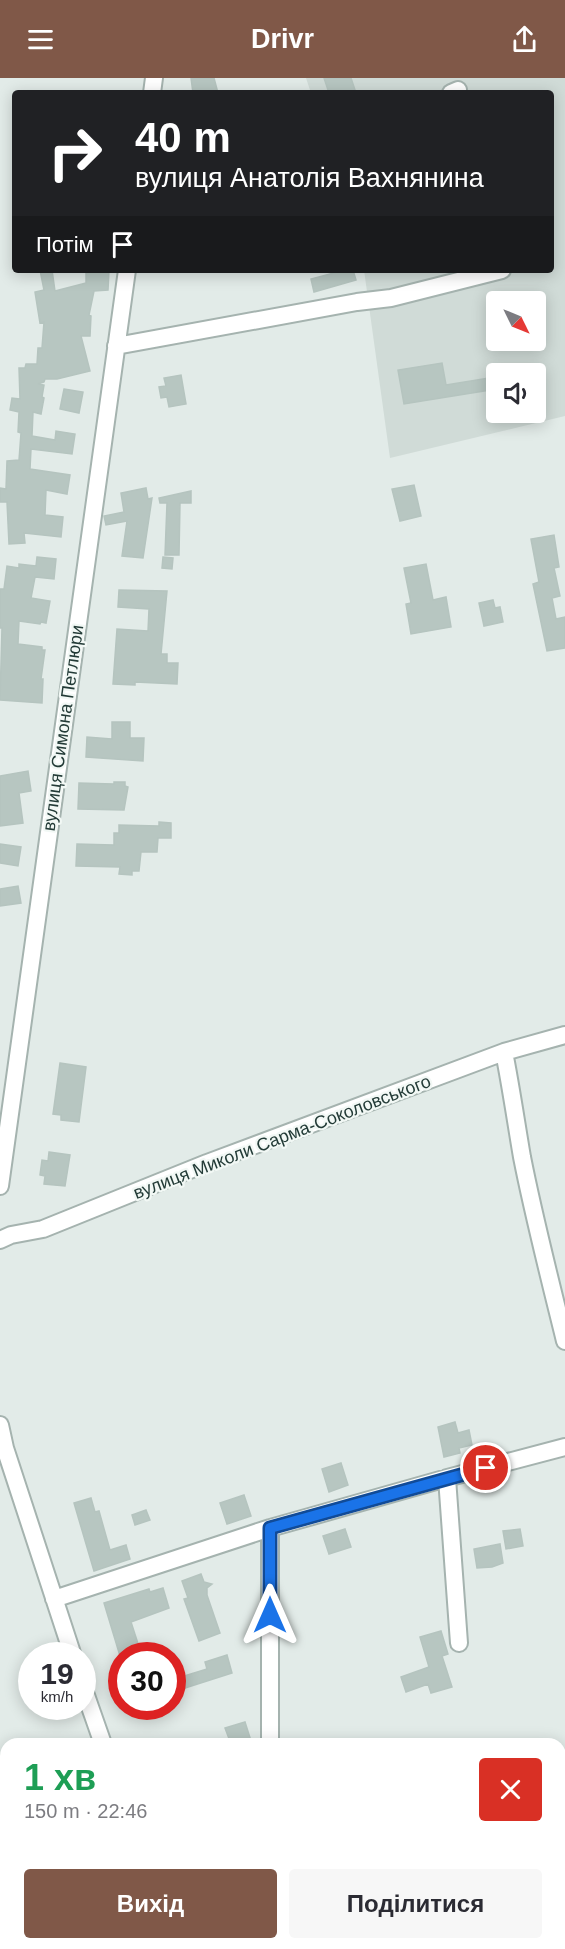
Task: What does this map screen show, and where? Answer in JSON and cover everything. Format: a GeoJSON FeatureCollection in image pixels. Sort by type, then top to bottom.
{"type":"FeatureCollection","features":[{"type":"Feature","properties":{"kind":"street","name":"вулиця Симона Петлюри"},"geometry":{"type":"LineString","coordinates":[[0,1186],[127,273]]}},
{"type":"Feature","properties":{"kind":"street"},"geometry":{"type":"LineString","coordinates":[[116,346],[357,302],[391,298],[490,273]]}},
{"type":"Feature","properties":{"kind":"street","name":"вулиця Миколи Сарма-Соколовського"},"geometry":{"type":"LineString","coordinates":[[0,1240],[11,1235],[43,1230],[207,1163],[504,1052],[565,1035]]}},
{"type":"Feature","properties":{"kind":"street"},"geometry":{"type":"LineString","coordinates":[[504,1052],[522,1155],[565,1341]]}},
{"type":"Feature","properties":{"kind":"street"},"geometry":{"type":"LineString","coordinates":[[0,1425],[5,1448],[68,1642]]}},
{"type":"Feature","properties":{"kind":"street"},"geometry":{"type":"LineString","coordinates":[[54,1599],[270,1528],[447,1478],[565,1448]]}},
{"type":"Feature","properties":{"kind":"street"},"geometry":{"type":"LineString","coordinates":[[447,1478],[459,1643]]}},
{"type":"Feature","properties":{"kind":"street"},"geometry":{"type":"LineString","coordinates":[[270,1528],[270,1738]]}},
{"type":"Feature","properties":{"kind":"street"},"geometry":{"type":"LineString","coordinates":[[95,1720],[101,1738]]}},
{"type":"Feature","properties":{"kind":"shaded area"},"geometry":{"type":"Polygon","coordinates":[[[306,78],[565,78],[565,416],[546,421],[546,363],[486,363],[486,423],[536,423],[390,458],[364,273],[554,273],[554,90],[310,90],[306,78]]]}},
{"type":"Feature","properties":{"kind":"building"},"geometry":{"type":"Polygon","coordinates":[[[191,78],[214,78],[217,90],[193,90],[191,78]]]}},
{"type":"Feature","properties":{"kind":"building"},"geometry":{"type":"Polygon","coordinates":[[[324,78],[351,78],[355,90],[328,90],[324,78]]]}},
{"type":"Feature","properties":{"kind":"building"},"geometry":{"type":"Polygon","coordinates":[[[41,273],[52,273],[55,291],[86,283],[86,273],[109,273],[108,290],[94,291],[89,315],[91,316],[90,336],[81,336],[90,371],[57,379],[45,379],[44,382],[38,384],[44,385],[42,397],[44,398],[41,414],[33,412],[32,436],[55,440],[56,431],[75,434],[72,454],[31,449],[30,469],[70,475],[67,494],[46,490],[45,515],[63,517],[61,537],[24,533],[25,543],[9,544],[7,502],[0,502],[0,488],[6,489],[7,461],[19,460],[21,433],[18,432],[19,412],[10,410],[12,398],[20,399],[19,368],[25,368],[26,364],[37,364],[38,348],[42,348],[44,322],[40,323],[35,292],[44,290],[41,273]]]}},
{"type":"Feature","properties":{"kind":"building"},"geometry":{"type":"Polygon","coordinates":[[[334,273],[354,273],[356,280],[314,292],[311,279],[334,273]]]}},
{"type":"Feature","properties":{"kind":"building"},"geometry":{"type":"Polygon","coordinates":[[[442,363],[446,385],[486,379],[486,391],[404,404],[398,370],[442,363]]]}},
{"type":"Feature","properties":{"kind":"building"},"geometry":{"type":"Polygon","coordinates":[[[181,375],[186,404],[169,407],[167,397],[161,398],[159,387],[166,386],[164,378],[181,375]]]}},
{"type":"Feature","properties":{"kind":"building"},"geometry":{"type":"Polygon","coordinates":[[[64,389],[83,392],[79,413],[60,409],[64,389]]]}},
{"type":"Feature","properties":{"kind":"building"},"geometry":{"type":"Polygon","coordinates":[[[414,485],[421,516],[400,521],[392,489],[414,485]]]}},
{"type":"Feature","properties":{"kind":"building"},"geometry":{"type":"Polygon","coordinates":[[[146,488],[148,499],[152,498],[143,558],[122,556],[127,521],[106,525],[104,516],[124,512],[121,493],[146,488]]]}},
{"type":"Feature","properties":{"kind":"building"},"geometry":{"type":"Polygon","coordinates":[[[191,491],[191,503],[180,503],[179,555],[165,555],[167,503],[160,503],[159,498],[191,491]]]}},
{"type":"Feature","properties":{"kind":"building"},"geometry":{"type":"Polygon","coordinates":[[[554,535],[559,567],[554,568],[560,596],[552,598],[556,619],[565,617],[565,648],[547,651],[533,584],[539,582],[531,539],[554,535]]]}},
{"type":"Feature","properties":{"kind":"building"},"geometry":{"type":"Polygon","coordinates":[[[37,557],[56,559],[54,579],[35,577],[31,598],[50,601],[46,623],[19,621],[18,644],[42,647],[42,650],[45,650],[41,679],[43,679],[42,703],[0,700],[2,628],[0,628],[0,589],[4,589],[7,566],[19,568],[19,564],[36,566],[37,557]]]}},
{"type":"Feature","properties":{"kind":"building"},"geometry":{"type":"Polygon","coordinates":[[[163,557],[173,558],[172,569],[162,568],[163,557]]]}},
{"type":"Feature","properties":{"kind":"building"},"geometry":{"type":"Polygon","coordinates":[[[426,564],[433,600],[446,597],[451,627],[411,634],[406,604],[411,603],[404,568],[426,564]]]}},
{"type":"Feature","properties":{"kind":"building"},"geometry":{"type":"Polygon","coordinates":[[[119,590],[167,591],[161,654],[167,654],[167,663],[178,663],[177,684],[135,682],[135,685],[113,684],[117,629],[148,631],[149,609],[118,607],[119,590]]]}},
{"type":"Feature","properties":{"kind":"building"},"geometry":{"type":"Polygon","coordinates":[[[493,600],[495,608],[500,607],[503,622],[484,626],[479,603],[493,600]]]}},
{"type":"Feature","properties":{"kind":"building"},"geometry":{"type":"Polygon","coordinates":[[[112,722],[130,722],[130,738],[144,738],[143,761],[86,757],[87,737],[112,739],[112,722]]]}},
{"type":"Feature","properties":{"kind":"building"},"geometry":{"type":"Polygon","coordinates":[[[28,771],[31,791],[19,793],[23,823],[0,826],[0,776],[28,771]]]}},
{"type":"Feature","properties":{"kind":"building"},"geometry":{"type":"Polygon","coordinates":[[[114,782],[125,782],[125,786],[128,787],[124,810],[78,809],[79,783],[114,784],[114,782]]]}},
{"type":"Feature","properties":{"kind":"building"},"geometry":{"type":"Polygon","coordinates":[[[159,822],[171,823],[171,838],[158,838],[157,852],[141,852],[139,871],[132,871],[132,875],[119,874],[120,867],[76,866],[77,844],[114,845],[114,833],[119,833],[119,825],[159,826],[159,822]]]}},
{"type":"Feature","properties":{"kind":"building"},"geometry":{"type":"Polygon","coordinates":[[[0,844],[21,847],[18,866],[0,863],[0,844]]]}},
{"type":"Feature","properties":{"kind":"building"},"geometry":{"type":"Polygon","coordinates":[[[18,886],[21,903],[0,906],[0,889],[18,886]]]}},
{"type":"Feature","properties":{"kind":"building"},"geometry":{"type":"Polygon","coordinates":[[[60,1063],[86,1067],[79,1122],[61,1120],[61,1115],[53,1114],[60,1063]]]}},
{"type":"Feature","properties":{"kind":"building"},"geometry":{"type":"Polygon","coordinates":[[[49,1152],[70,1155],[65,1186],[44,1184],[45,1176],[40,1175],[42,1160],[48,1161],[49,1152]]]}},
{"type":"Feature","properties":{"kind":"building"},"geometry":{"type":"Polygon","coordinates":[[[455,1422],[458,1433],[469,1430],[472,1445],[459,1448],[460,1453],[444,1457],[438,1427],[455,1422]]]}},
{"type":"Feature","properties":{"kind":"building"},"geometry":{"type":"Polygon","coordinates":[[[341,1463],[348,1485],[329,1492],[322,1469],[341,1463]]]}},
{"type":"Feature","properties":{"kind":"building"},"geometry":{"type":"Polygon","coordinates":[[[244,1495],[251,1516],[227,1524],[220,1503],[244,1495]]]}},
{"type":"Feature","properties":{"kind":"building"},"geometry":{"type":"Polygon","coordinates":[[[91,1498],[95,1512],[99,1511],[110,1550],[126,1545],[130,1559],[94,1571],[74,1503],[91,1498]]]}},
{"type":"Feature","properties":{"kind":"building"},"geometry":{"type":"Polygon","coordinates":[[[146,1510],[150,1520],[135,1525],[132,1515],[146,1510]]]}},
{"type":"Feature","properties":{"kind":"building"},"geometry":{"type":"Polygon","coordinates":[[[345,1529],[351,1547],[329,1554],[323,1536],[345,1529]]]}},
{"type":"Feature","properties":{"kind":"building"},"geometry":{"type":"Polygon","coordinates":[[[520,1529],[523,1546],[506,1549],[503,1531],[520,1529]]]}},
{"type":"Feature","properties":{"kind":"building"},"geometry":{"type":"Polygon","coordinates":[[[500,1544],[503,1563],[492,1567],[477,1568],[474,1549],[500,1544]]]}},
{"type":"Feature","properties":{"kind":"building"},"geometry":{"type":"Polygon","coordinates":[[[201,1574],[204,1582],[212,1584],[207,1588],[207,1595],[220,1633],[199,1641],[184,1599],[188,1598],[182,1581],[201,1574]]]}},
{"type":"Feature","properties":{"kind":"building"},"geometry":{"type":"Polygon","coordinates":[[[163,1588],[169,1608],[131,1622],[137,1642],[116,1642],[104,1603],[149,1589],[150,1592],[163,1588]]]}},
{"type":"Feature","properties":{"kind":"building"},"geometry":{"type":"Polygon","coordinates":[[[441,1631],[448,1654],[442,1656],[452,1687],[431,1693],[428,1684],[406,1692],[401,1677],[429,1667],[420,1637],[441,1631]]]}},
{"type":"Feature","properties":{"kind":"building"},"geometry":{"type":"Polygon","coordinates":[[[227,1655],[232,1673],[186,1688],[186,1675],[207,1669],[205,1662],[227,1655]]]}},
{"type":"Feature","properties":{"kind":"building"},"geometry":{"type":"Polygon","coordinates":[[[245,1722],[250,1738],[229,1738],[225,1728],[245,1722]]]}},
{"type":"Feature","properties":{"kind":"route"},"geometry":{"type":"LineString","coordinates":[[270,1615],[270,1528],[486,1468]]}}]}
